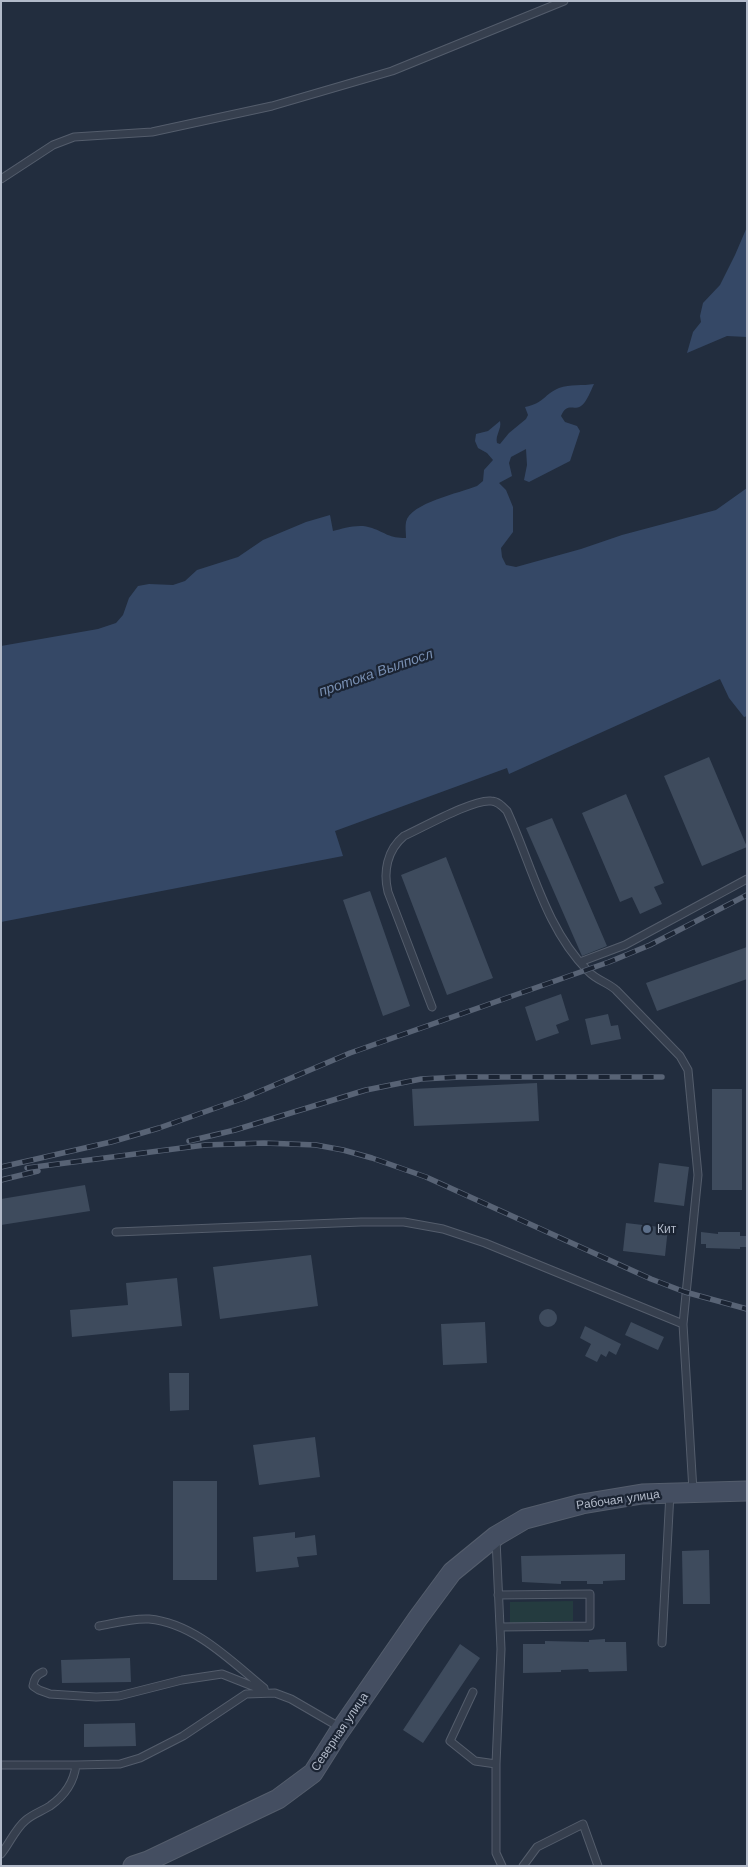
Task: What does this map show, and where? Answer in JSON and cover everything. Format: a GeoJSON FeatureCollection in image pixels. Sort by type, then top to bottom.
{"type":"FeatureCollection","features":[{"type":"Feature","properties":{"kind":"street","name":"Рабочая улица"},"geometry":{"type":"LineString","coordinates":[[496,1536],[525,1519],[582,1504],[642,1494],[747,1492]]}},
{"type":"Feature","properties":{"kind":"street","name":"Северная улица"},"geometry":{"type":"LineString","coordinates":[[133,1866],[148,1861],[278,1799],[313,1774],[342,1728],[452,1572],[496,1536]]}},
{"type":"Feature","properties":{"kind":"lane"},"geometry":{"type":"LineString","coordinates":[[1,179],[54,145],[74,137],[152,132],[272,106],[392,71],[564,1]]}},
{"type":"Feature","properties":{"kind":"lane"},"geometry":{"type":"LineString","coordinates":[[432,1007],[385,882],[391,851],[404,836],[480,802],[491,801],[500,804],[507,811],[549,913],[563,941],[594,977],[616,990],[680,1056],[688,1070],[698,1175],[683,1324],[693,1492]]}},
{"type":"Feature","properties":{"kind":"lane"},"geometry":{"type":"LineString","coordinates":[[580,962],[625,945],[747,879]]}},
{"type":"Feature","properties":{"kind":"lane"},"geometry":{"type":"LineString","coordinates":[[116,1232],[404,1222],[443,1229],[486,1243],[683,1324]]}},
{"type":"Feature","properties":{"kind":"lane"},"geometry":{"type":"LineString","coordinates":[[662,1643],[670,1493]]}},
{"type":"Feature","properties":{"kind":"lane"},"geometry":{"type":"LineString","coordinates":[[496,1536],[501,1649],[496,1764],[496,1853],[502,1866]]}},
{"type":"Feature","properties":{"kind":"lane"},"geometry":{"type":"LineString","coordinates":[[498,1595],[590,1594],[590,1626],[500,1627]]}},
{"type":"Feature","properties":{"kind":"lane"},"geometry":{"type":"LineString","coordinates":[[99,1626],[148,1619],[164,1622],[183,1629],[205,1641],[270,1693]]}},
{"type":"Feature","properties":{"kind":"lane"},"geometry":{"type":"LineString","coordinates":[[43,1672],[34,1680],[34,1686],[50,1694],[71,1696],[119,1696],[182,1680],[222,1674],[270,1693]]}},
{"type":"Feature","properties":{"kind":"lane"},"geometry":{"type":"LineString","coordinates":[[473,1692],[450,1741],[475,1761],[496,1764]]}},
{"type":"Feature","properties":{"kind":"lane"},"geometry":{"type":"LineString","coordinates":[[1,1765],[120,1764],[140,1758],[183,1736],[246,1694],[275,1693],[291,1699],[342,1728]]}},
{"type":"Feature","properties":{"kind":"lane"},"geometry":{"type":"LineString","coordinates":[[1,1854],[26,1820],[49,1806],[67,1789],[72,1781],[76,1765]]}},
{"type":"Feature","properties":{"kind":"lane"},"geometry":{"type":"LineString","coordinates":[[523,1866],[537,1847],[583,1824],[598,1866]]}},
{"type":"Feature","properties":{"kind":"green space"},"geometry":{"type":"Polygon","coordinates":[[[573,1601],[573,1621],[510,1623],[510,1602],[573,1601]]]}},
{"type":"Feature","properties":{"kind":"water"},"geometry":{"type":"Polygon","coordinates":[[[747,227],[747,337],[727,336],[687,353],[693,332],[701,322],[700,316],[703,303],[720,285],[747,227]]]}},
{"type":"Feature","properties":{"kind":"water","name":"протока Вылпосл"},"geometry":{"type":"Polygon","coordinates":[[[594,384],[587,399],[581,406],[566,409],[561,416],[565,422],[577,426],[580,431],[570,461],[529,482],[524,480],[527,465],[526,449],[511,457],[509,463],[512,476],[499,483],[506,490],[513,507],[513,532],[501,548],[502,557],[506,565],[516,567],[581,549],[622,535],[716,510],[747,488],[747,716],[744,717],[729,698],[720,679],[509,774],[507,768],[335,831],[343,856],[1,922],[1,646],[98,629],[116,623],[123,615],[129,598],[138,586],[149,584],[173,585],[185,581],[197,570],[238,557],[263,540],[306,522],[330,515],[333,531],[352,526],[362,526],[391,536],[406,538],[406,522],[416,509],[437,499],[477,486],[483,481],[484,470],[493,460],[487,453],[478,448],[475,441],[476,434],[488,431],[500,421],[497,443],[500,444],[509,433],[526,419],[528,415],[525,407],[541,401],[559,388],[594,384]]]}},
{"type":"Feature","properties":{"kind":"building"},"geometry":{"type":"Polygon","coordinates":[[[709,757],[747,847],[702,866],[664,776],[709,757]]]}},
{"type":"Feature","properties":{"kind":"building"},"geometry":{"type":"Polygon","coordinates":[[[626,794],[664,883],[654,887],[662,904],[640,914],[632,897],[620,902],[582,813],[626,794]]]}},
{"type":"Feature","properties":{"kind":"building"},"geometry":{"type":"Polygon","coordinates":[[[552,818],[607,946],[582,956],[526,828],[552,818]]]}},
{"type":"Feature","properties":{"kind":"building"},"geometry":{"type":"Polygon","coordinates":[[[446,857],[493,978],[447,995],[401,875],[446,857]]]}},
{"type":"Feature","properties":{"kind":"building"},"geometry":{"type":"Polygon","coordinates":[[[370,891],[410,1006],[383,1016],[343,900],[370,891]]]}},
{"type":"Feature","properties":{"kind":"building"},"geometry":{"type":"Polygon","coordinates":[[[747,947],[747,979],[657,1011],[646,983],[747,947]]]}},
{"type":"Feature","properties":{"kind":"building"},"geometry":{"type":"Polygon","coordinates":[[[561,994],[569,1020],[556,1025],[559,1033],[536,1041],[525,1007],[561,994]]]}},
{"type":"Feature","properties":{"kind":"building"},"geometry":{"type":"Polygon","coordinates":[[[608,1014],[611,1026],[618,1025],[621,1039],[591,1045],[585,1019],[608,1014]]]}},
{"type":"Feature","properties":{"kind":"building"},"geometry":{"type":"Polygon","coordinates":[[[537,1083],[539,1121],[414,1126],[412,1089],[537,1083]]]}},
{"type":"Feature","properties":{"kind":"building"},"geometry":{"type":"Polygon","coordinates":[[[712,1089],[742,1089],[742,1190],[712,1190],[712,1089]]]}},
{"type":"Feature","properties":{"kind":"building"},"geometry":{"type":"Polygon","coordinates":[[[659,1163],[689,1167],[684,1206],[654,1202],[659,1163]]]}},
{"type":"Feature","properties":{"kind":"building"},"geometry":{"type":"Polygon","coordinates":[[[85,1185],[90,1211],[1,1225],[1,1199],[85,1185]]]}},
{"type":"Feature","properties":{"kind":"building"},"geometry":{"type":"Polygon","coordinates":[[[626,1223],[668,1228],[665,1256],[623,1251],[626,1223]]]}},
{"type":"Feature","properties":{"kind":"building"},"geometry":{"type":"Polygon","coordinates":[[[701,1232],[718,1234],[718,1232],[740,1232],[740,1236],[747,1236],[747,1247],[740,1247],[740,1249],[706,1248],[706,1244],[701,1244],[701,1232]]]}},
{"type":"Feature","properties":{"kind":"building"},"geometry":{"type":"Polygon","coordinates":[[[311,1255],[318,1306],[220,1319],[213,1267],[311,1255]]]}},
{"type":"Feature","properties":{"kind":"building"},"geometry":{"type":"Polygon","coordinates":[[[177,1278],[182,1326],[72,1337],[70,1310],[128,1305],[126,1283],[177,1278]]]}},
{"type":"Feature","properties":{"kind":"building"},"geometry":{"type":"Polygon","coordinates":[[[548,1309],[554,1312],[557,1318],[554,1324],[548,1327],[542,1324],[539,1318],[542,1312],[548,1309]]]}},
{"type":"Feature","properties":{"kind":"building"},"geometry":{"type":"Polygon","coordinates":[[[485,1322],[487,1363],[443,1365],[441,1324],[485,1322]]]}},
{"type":"Feature","properties":{"kind":"building"},"geometry":{"type":"Polygon","coordinates":[[[631,1322],[664,1337],[658,1350],[625,1335],[631,1322]]]}},
{"type":"Feature","properties":{"kind":"building"},"geometry":{"type":"Polygon","coordinates":[[[585,1326],[621,1344],[616,1355],[609,1351],[606,1357],[601,1354],[597,1362],[585,1356],[591,1344],[580,1338],[585,1326]]]}},
{"type":"Feature","properties":{"kind":"building"},"geometry":{"type":"Polygon","coordinates":[[[169,1373],[189,1373],[189,1410],[170,1411],[169,1373]]]}},
{"type":"Feature","properties":{"kind":"building"},"geometry":{"type":"Polygon","coordinates":[[[315,1437],[320,1477],[259,1485],[253,1445],[315,1437]]]}},
{"type":"Feature","properties":{"kind":"building"},"geometry":{"type":"Polygon","coordinates":[[[173,1481],[217,1481],[217,1580],[173,1580],[173,1481]]]}},
{"type":"Feature","properties":{"kind":"building"},"geometry":{"type":"Polygon","coordinates":[[[295,1532],[295,1538],[315,1535],[317,1555],[297,1557],[299,1567],[256,1572],[253,1537],[295,1532]]]}},
{"type":"Feature","properties":{"kind":"building"},"geometry":{"type":"Polygon","coordinates":[[[709,1550],[710,1604],[683,1604],[682,1551],[709,1550]]]}},
{"type":"Feature","properties":{"kind":"building"},"geometry":{"type":"Polygon","coordinates":[[[625,1554],[625,1580],[603,1581],[603,1584],[587,1584],[587,1581],[561,1581],[561,1584],[522,1582],[521,1556],[625,1554]]]}},
{"type":"Feature","properties":{"kind":"building"},"geometry":{"type":"Polygon","coordinates":[[[605,1639],[605,1642],[626,1642],[627,1671],[589,1672],[588,1669],[523,1673],[523,1644],[545,1644],[545,1641],[589,1642],[589,1640],[605,1639]]]}},
{"type":"Feature","properties":{"kind":"building"},"geometry":{"type":"Polygon","coordinates":[[[460,1644],[480,1658],[423,1743],[403,1730],[460,1644]]]}},
{"type":"Feature","properties":{"kind":"building"},"geometry":{"type":"Polygon","coordinates":[[[130,1658],[131,1682],[62,1683],[61,1660],[130,1658]]]}},
{"type":"Feature","properties":{"kind":"building"},"geometry":{"type":"Polygon","coordinates":[[[135,1723],[136,1746],[84,1747],[84,1724],[135,1723]]]}},
{"type":"Feature","properties":{"kind":"railway"},"geometry":{"type":"LineString","coordinates":[[1,1167],[111,1142],[159,1128],[244,1098],[350,1053],[609,962],[650,945],[747,895]]}},
{"type":"Feature","properties":{"kind":"railway"},"geometry":{"type":"LineString","coordinates":[[189,1141],[235,1130],[366,1090],[421,1079],[461,1077],[662,1077]]}},
{"type":"Feature","properties":{"kind":"railway"},"geometry":{"type":"LineString","coordinates":[[27,1168],[205,1145],[264,1143],[316,1145],[343,1150],[426,1177],[651,1279],[685,1292],[747,1309]]}},
{"type":"Feature","properties":{"kind":"railway"},"geometry":{"type":"LineString","coordinates":[[1,1180],[38,1171]]}},
{"type":"Feature","properties":{"kind":"place","name":"Кит"},"geometry":{"type":"Point","coordinates":[647,1229]}}]}
